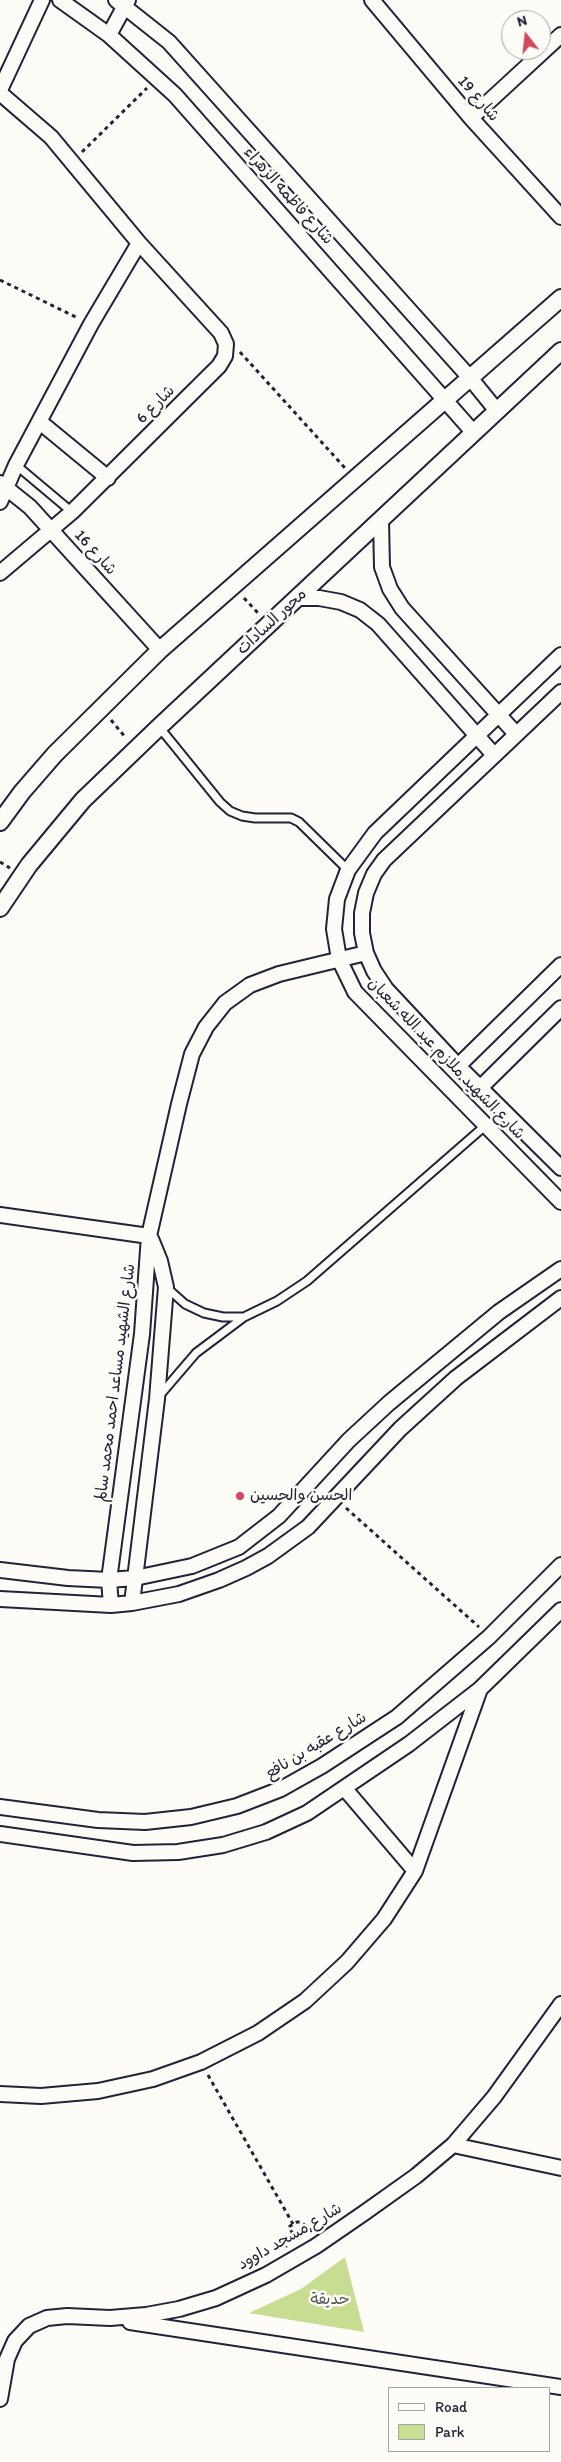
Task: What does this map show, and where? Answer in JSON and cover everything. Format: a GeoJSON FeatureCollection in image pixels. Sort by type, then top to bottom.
{"type":"FeatureCollection","features":[{"type":"Feature","properties":{"kind":"street"},"geometry":{"type":"LineString","coordinates":[[42,0],[0,91],[33,120],[72,161],[139,242],[222,333],[226,344]]}},
{"type":"Feature","properties":{"kind":"street","name":"شارع فاطمه الزهراء"},"geometry":{"type":"LineString","coordinates":[[60,0],[109,34],[158,78],[474,433]]}},
{"type":"Feature","properties":{"kind":"street","name":"شارع 19"},"geometry":{"type":"LineString","coordinates":[[372,0],[470,118],[561,218]]}},
{"type":"Feature","properties":{"kind":"street"},"geometry":{"type":"LineString","coordinates":[[109,34],[123,2]]}},
{"type":"Feature","properties":{"kind":"street","name":"شارع فاطمه الزهراء"},"geometry":{"type":"LineString","coordinates":[[123,2],[175,49],[471,378],[497,411]]}},
{"type":"Feature","properties":{"kind":"street"},"geometry":{"type":"LineString","coordinates":[[470,118],[561,35]]}},
{"type":"Feature","properties":{"kind":"street"},"geometry":{"type":"LineString","coordinates":[[0,502],[3,485],[40,422],[91,324],[139,242]]}},
{"type":"Feature","properties":{"kind":"street"},"geometry":{"type":"LineString","coordinates":[[0,822],[22,792],[55,754],[160,650],[446,401],[561,298]]}},
{"type":"Feature","properties":{"kind":"street","name":"شارع 6"},"geometry":{"type":"LineString","coordinates":[[0,573],[72,512],[108,478],[219,366],[225,356],[226,344]]}},
{"type":"Feature","properties":{"kind":"street","name":"محور السادات"},"geometry":{"type":"LineString","coordinates":[[0,908],[29,865],[83,800],[159,726],[561,351]]}},
{"type":"Feature","properties":{"kind":"street"},"geometry":{"type":"LineString","coordinates":[[40,422],[108,478]]}},
{"type":"Feature","properties":{"kind":"street","name":"شارع 16"},"geometry":{"type":"LineString","coordinates":[[3,485],[30,507],[160,650]]}},
{"type":"Feature","properties":{"kind":"street"},"geometry":{"type":"LineString","coordinates":[[381,520],[382,567],[390,589],[402,608],[516,734]]}},
{"type":"Feature","properties":{"kind":"street"},"geometry":{"type":"LineString","coordinates":[[297,598],[319,598],[341,602],[360,610],[378,624],[494,755]]}},
{"type":"Feature","properties":{"kind":"street","name":"شارع الشهيد ملازم عبد الله شعبان"},"geometry":{"type":"LineString","coordinates":[[561,655],[375,833],[348,870],[337,899],[334,921],[339,959],[346,976],[367,1006],[561,1202]]}},
{"type":"Feature","properties":{"kind":"street","name":"شارع الشهيد ملازم عبد الله شعبان"},"geometry":{"type":"LineString","coordinates":[[561,692],[390,854],[374,874],[366,893],[362,913],[362,933],[366,953],[374,971],[386,989],[458,1066],[561,1168]]}},
{"type":"Feature","properties":{"kind":"street"},"geometry":{"type":"LineString","coordinates":[[0,1215],[149,1236],[192,1054],[206,1026],[225,1003],[250,985],[279,974],[366,953]]}},
{"type":"Feature","properties":{"kind":"street"},"geometry":{"type":"LineString","coordinates":[[458,1066],[561,965]]}},
{"type":"Feature","properties":{"kind":"street"},"geometry":{"type":"LineString","coordinates":[[480,1088],[561,1008]]}},
{"type":"Feature","properties":{"kind":"street","name":"شارع الشهيد مساعد احمد محمد سالم"},"geometry":{"type":"LineString","coordinates":[[132,1603],[157,1398],[166,1287],[160,1261],[149,1236]]}},
{"type":"Feature","properties":{"kind":"street","name":"شارع الشهيد مساعد احمد محمد سالم"},"geometry":{"type":"LineString","coordinates":[[111,1605],[109,1580],[142,1334],[149,1236]]}},
{"type":"Feature","properties":{"kind":"street"},"geometry":{"type":"LineString","coordinates":[[0,1570],[68,1578],[109,1580],[135,1578],[211,1560],[246,1542],[279,1516],[349,1440],[389,1403],[499,1312],[561,1268]]}},
{"type":"Feature","properties":{"kind":"street"},"geometry":{"type":"LineString","coordinates":[[0,1598],[111,1605],[132,1603],[179,1594],[220,1580],[246,1568],[268,1556],[308,1527],[334,1497],[400,1429],[456,1378],[561,1298]]}},
{"type":"Feature","properties":{"kind":"street","name":"شارع عقبه بن نافع"},"geometry":{"type":"LineString","coordinates":[[0,1807],[98,1820],[145,1822],[192,1818],[237,1806],[281,1790],[397,1717],[489,1637],[561,1564]]}},
{"type":"Feature","properties":{"kind":"street"},"geometry":{"type":"LineString","coordinates":[[0,1834],[133,1854],[178,1852],[223,1845],[266,1832],[307,1813],[409,1744],[480,1689],[561,1610]]}},
{"type":"Feature","properties":{"kind":"street"},"geometry":{"type":"LineString","coordinates":[[0,2094],[41,2096],[98,2091],[154,2079],[201,2062],[258,2033],[305,2001],[347,1962],[378,1926],[415,1871],[480,1689]]}},
{"type":"Feature","properties":{"kind":"street"},"geometry":{"type":"LineString","coordinates":[[345,1789],[415,1871]]}},
{"type":"Feature","properties":{"kind":"street","name":"شارع مسجد داوود"},"geometry":{"type":"LineString","coordinates":[[0,2399],[7,2359],[15,2341],[29,2326],[47,2318],[67,2316],[110,2318],[179,2309],[216,2298],[266,2274],[310,2249],[416,2176],[453,2145],[494,2097],[561,2004]]}},
{"type":"Feature","properties":{"kind":"street"},"geometry":{"type":"LineString","coordinates":[[453,2145],[561,2168]]}},
{"type":"Feature","properties":{"kind":"street"},"geometry":{"type":"LineString","coordinates":[[110,2318],[561,2387]]}},
{"type":"Feature","properties":{"kind":"lane"},"geometry":{"type":"LineString","coordinates":[[16,465],[72,512]]}},
{"type":"Feature","properties":{"kind":"lane"},"geometry":{"type":"LineString","coordinates":[[159,726],[220,802],[230,811],[242,816],[290,818],[299,822],[348,870]]}},
{"type":"Feature","properties":{"kind":"lane"},"geometry":{"type":"LineString","coordinates":[[157,1398],[196,1353],[244,1317],[277,1301],[307,1281],[486,1126]]}},
{"type":"Feature","properties":{"kind":"lane"},"geometry":{"type":"LineString","coordinates":[[166,1287],[185,1304],[204,1313],[244,1317]]}},
{"type":"Feature","properties":{"kind":"path"},"geometry":{"type":"LineString","coordinates":[[72,161],[158,78]]}},
{"type":"Feature","properties":{"kind":"path"},"geometry":{"type":"LineString","coordinates":[[0,280],[91,324]]}},
{"type":"Feature","properties":{"kind":"path"},"geometry":{"type":"LineString","coordinates":[[226,344],[249,359],[355,480]]}},
{"type":"Feature","properties":{"kind":"path"},"geometry":{"type":"LineString","coordinates":[[234,586],[268,625]]}},
{"type":"Feature","properties":{"kind":"path"},"geometry":{"type":"LineString","coordinates":[[100,709],[136,748]]}},
{"type":"Feature","properties":{"kind":"path"},"geometry":{"type":"LineString","coordinates":[[334,1497],[489,1637]]}},
{"type":"Feature","properties":{"kind":"path"},"geometry":{"type":"LineString","coordinates":[[201,2062],[293,2224]]}},
{"type":"Feature","properties":{"kind":"path"},"geometry":{"type":"LineString","coordinates":[[310,2249],[289,2231],[293,2224],[301,2222],[323,2240]]}},
{"type":"Feature","properties":{"kind":"green space","name":"حديقة"},"geometry":{"type":"Polygon","coordinates":[[[345,2257],[364,2332],[249,2313],[301,2289],[345,2257]]]}},
{"type":"Feature","properties":{"kind":"place","name":"الحسن والحسين"},"geometry":{"type":"Point","coordinates":[240,1496]}}]}
